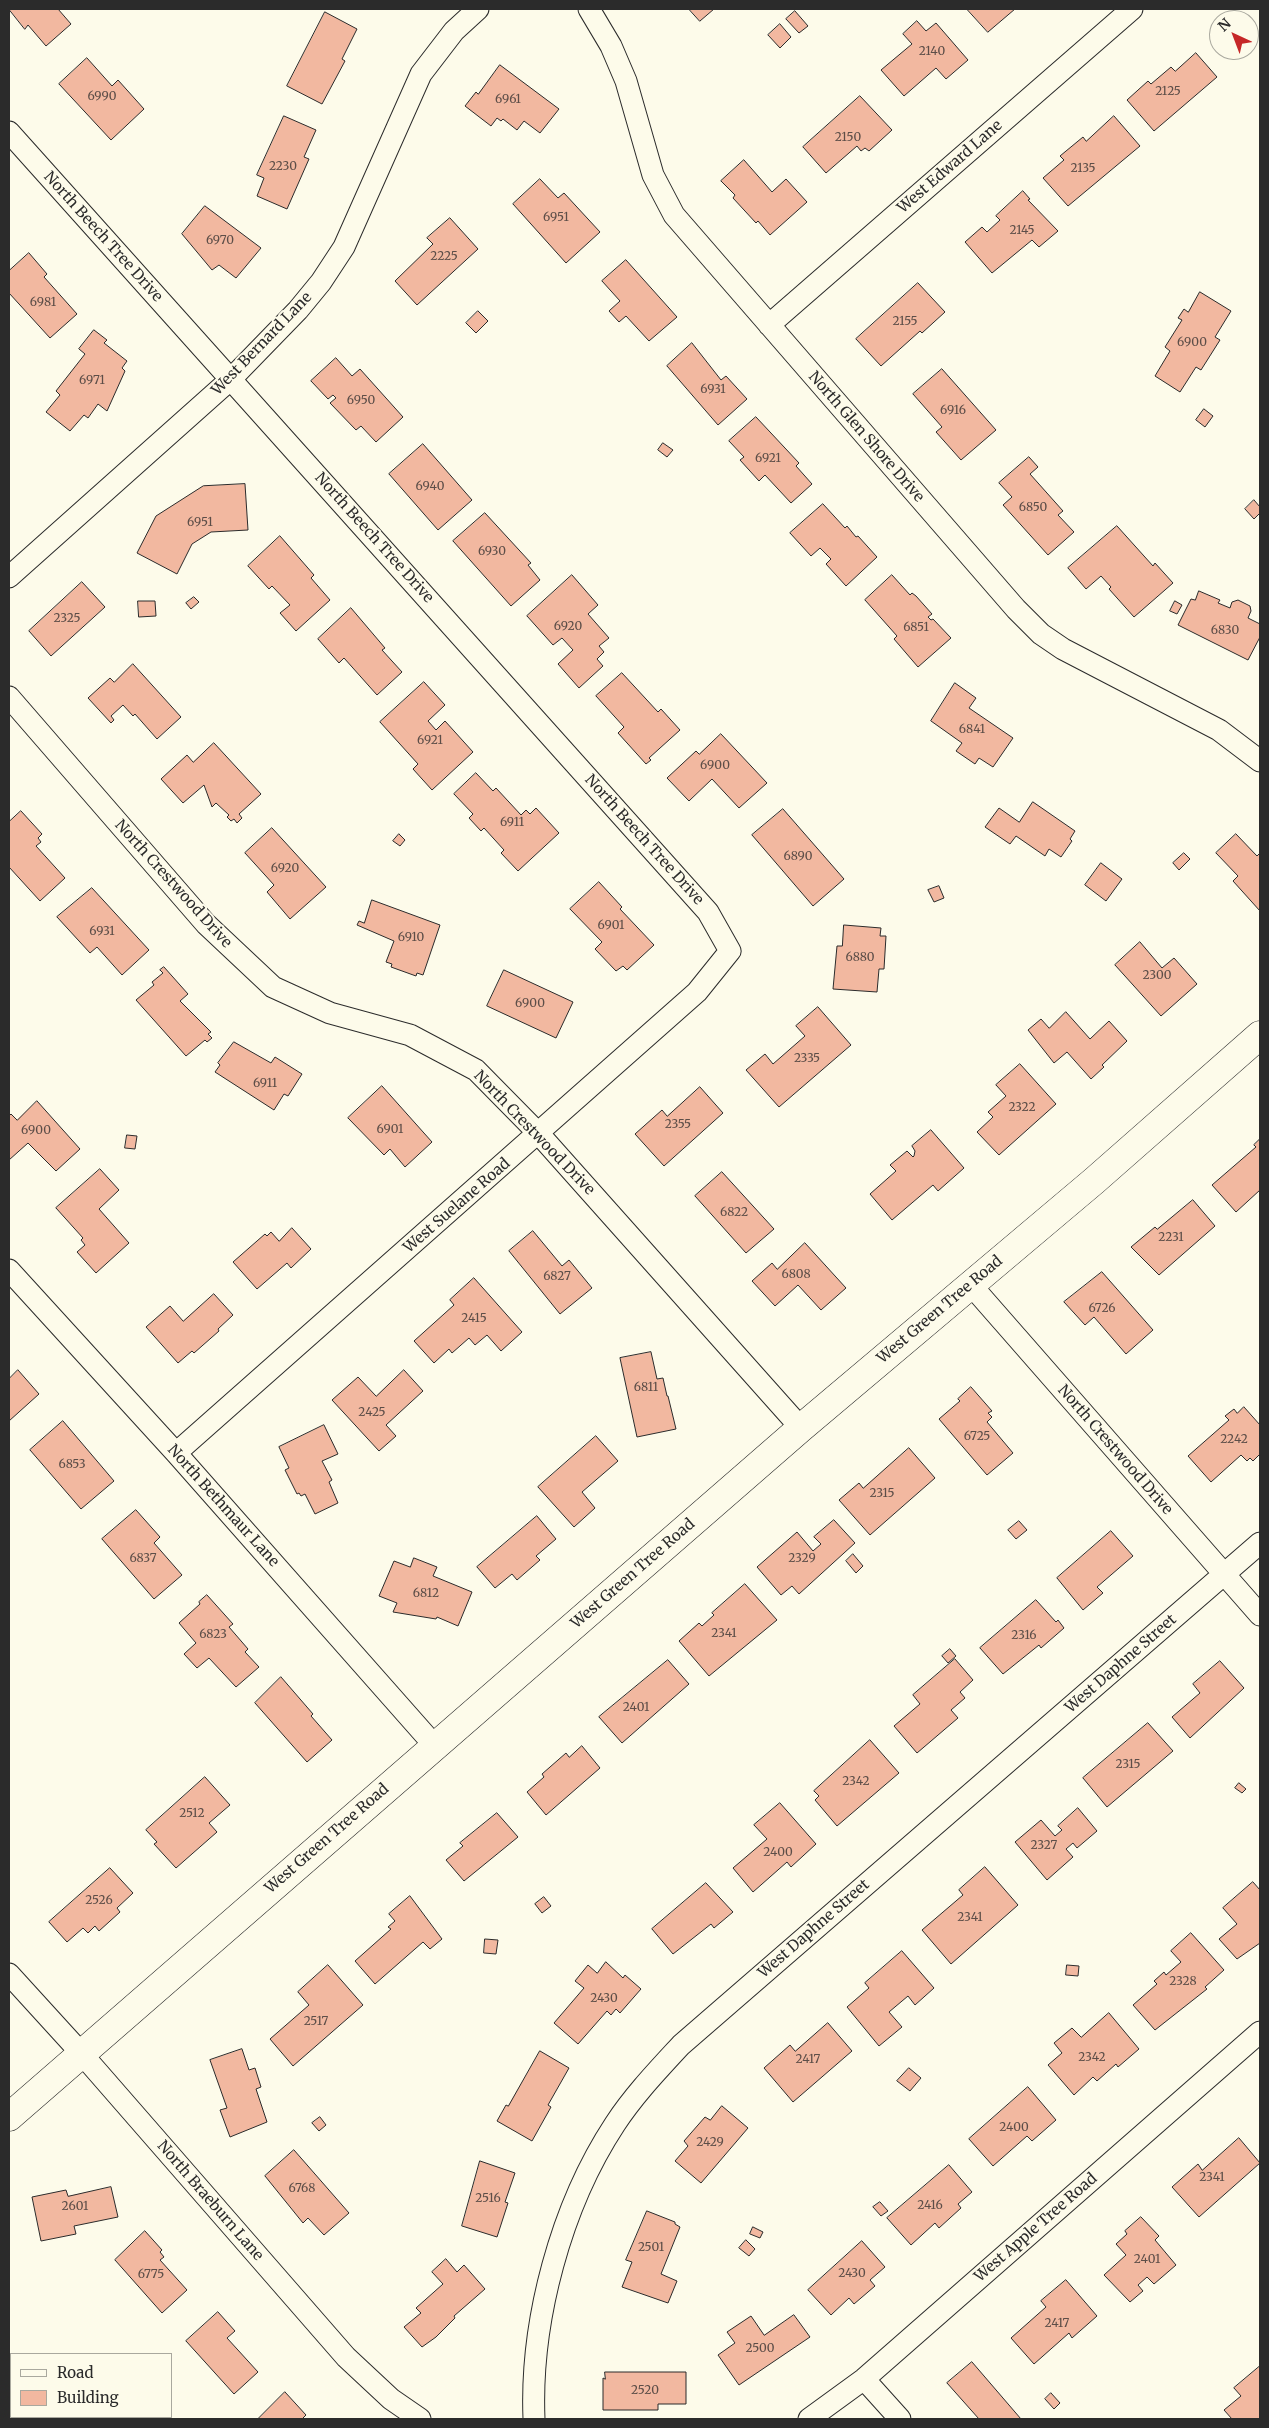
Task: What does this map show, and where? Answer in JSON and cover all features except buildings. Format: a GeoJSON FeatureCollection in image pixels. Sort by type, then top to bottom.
{"type":"FeatureCollection","features":[{"type":"Feature","properties":{"kind":"street","name":"West Bernard Lane"},"geometry":{"type":"LineString","coordinates":[[9,578],[231,379],[298,310],[321,282],[348,239],[420,74],[454,30],[478,9]]}},
{"type":"Feature","properties":{"kind":"street","name":"North Glen Shore Drive"},"geometry":{"type":"LineString","coordinates":[[589,9],[611,46],[626,82],[653,175],[670,210],[935,518],[1041,634],[1063,650],[1219,730],[1260,761]]}},
{"type":"Feature","properties":{"kind":"street","name":"West Edward Lane"},"geometry":{"type":"LineString","coordinates":[[769,325],[1132,9]]}},
{"type":"Feature","properties":{"kind":"street","name":"North Beech Tree Drive"},"geometry":{"type":"LineString","coordinates":[[9,132],[708,912],[730,951]]}},
{"type":"Feature","properties":{"kind":"street","name":"North Crestwood Drive"},"geometry":{"type":"LineString","coordinates":[[9,698],[206,924],[273,987],[330,1012],[410,1035],[476,1070],[539,1134],[801,1428]]}},
{"type":"Feature","properties":{"kind":"street","name":"West Suelane Road"},"geometry":{"type":"LineString","coordinates":[[176,1453],[539,1134],[697,992],[730,951]]}},
{"type":"Feature","properties":{"kind":"street","name":"West Green Tree Road"},"geometry":{"type":"LineString","coordinates":[[9,2117],[801,1428],[1094,1181],[1260,1035]]}},
{"type":"Feature","properties":{"kind":"street","name":"North Bethmaur Lane"},"geometry":{"type":"LineString","coordinates":[[9,1270],[176,1453],[434,1746]]}},
{"type":"Feature","properties":{"kind":"street","name":"North Crestwood Drive"},"geometry":{"type":"LineString","coordinates":[[971,1284],[1260,1615]]}},
{"type":"Feature","properties":{"kind":"street","name":"West Daphne Street"},"geometry":{"type":"LineString","coordinates":[[534,2419],[542,2313],[553,2260],[575,2201],[594,2162],[615,2124],[644,2087],[681,2045],[1260,1543]]}},
{"type":"Feature","properties":{"kind":"street","name":"North Braeburn Lane"},"geometry":{"type":"LineString","coordinates":[[9,1974],[81,2053],[346,2357],[391,2399],[420,2419]]}},
{"type":"Feature","properties":{"kind":"street","name":"West Apple Tree Road"},"geometry":{"type":"LineString","coordinates":[[809,2419],[864,2379],[1260,2032]]}},
{"type":"Feature","properties":{"kind":"street"},"geometry":{"type":"LineString","coordinates":[[864,2379],[900,2419]]}}]}
